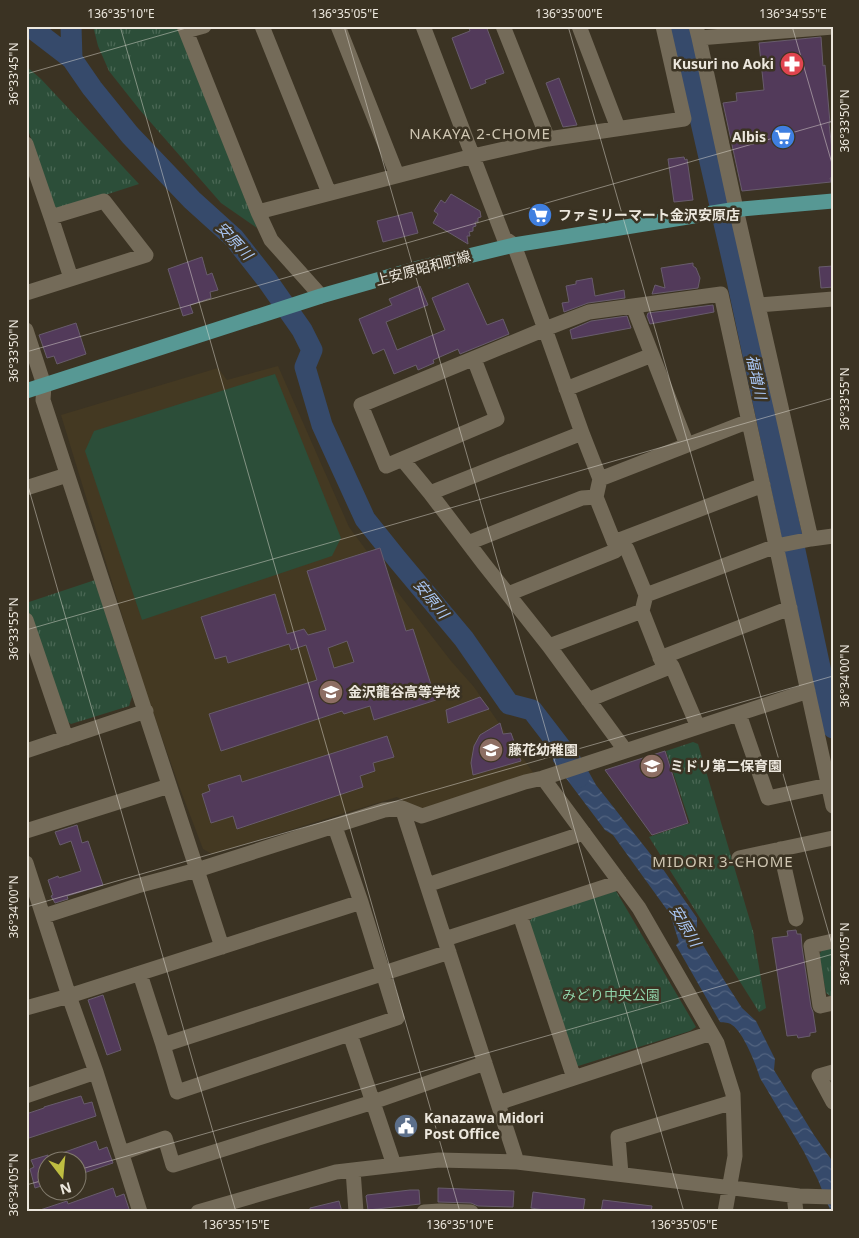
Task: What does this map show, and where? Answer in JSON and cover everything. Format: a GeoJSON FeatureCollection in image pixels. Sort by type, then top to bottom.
{"type":"FeatureCollection","features":[{"type":"Feature","properties":{"kind":"main road","name":"上安原昭和町線"},"geometry":{"type":"LineString","coordinates":[[26,391],[321,296],[419,268],[514,245],[708,213],[833,201]]}},
{"type":"Feature","properties":{"kind":"street"},"geometry":{"type":"LineString","coordinates":[[204,26],[185,29],[258,212],[271,240],[321,296]]}},
{"type":"Feature","properties":{"kind":"street"},"geometry":{"type":"LineString","coordinates":[[262,26],[329,194]]}},
{"type":"Feature","properties":{"kind":"street"},"geometry":{"type":"LineString","coordinates":[[338,26],[397,176]]}},
{"type":"Feature","properties":{"kind":"street"},"geometry":{"type":"LineString","coordinates":[[423,26],[504,238],[514,245],[545,329],[600,479],[596,497],[618,544],[627,549],[646,595],[642,610],[698,727]]}},
{"type":"Feature","properties":{"kind":"street"},"geometry":{"type":"LineString","coordinates":[[503,26],[548,139]]}},
{"type":"Feature","properties":{"kind":"street"},"geometry":{"type":"LineString","coordinates":[[579,26],[618,128]]}},
{"type":"Feature","properties":{"kind":"street"},"geometry":{"type":"LineString","coordinates":[[258,212],[473,156],[548,139],[684,118],[663,26]]}},
{"type":"Feature","properties":{"kind":"street"},"geometry":{"type":"LineString","coordinates":[[807,540],[758,305],[733,210],[697,32],[833,27]]}},
{"type":"Feature","properties":{"kind":"street"},"geometry":{"type":"LineString","coordinates":[[26,144],[71,278]]}},
{"type":"Feature","properties":{"kind":"street"},"geometry":{"type":"LineString","coordinates":[[26,292],[146,255],[104,201],[51,217]]}},
{"type":"Feature","properties":{"kind":"street"},"geometry":{"type":"LineString","coordinates":[[474,358],[497,418],[386,466],[361,405],[474,358],[545,329],[589,312],[721,294],[763,485],[780,545],[790,608],[833,806]]}},
{"type":"Feature","properties":{"kind":"street"},"geometry":{"type":"LineString","coordinates":[[758,305],[833,299]]}},
{"type":"Feature","properties":{"kind":"street"},"geometry":{"type":"LineString","coordinates":[[633,306],[687,445]]}},
{"type":"Feature","properties":{"kind":"street"},"geometry":{"type":"LineString","coordinates":[[26,332],[44,385],[43,400],[222,947]]}},
{"type":"Feature","properties":{"kind":"street"},"geometry":{"type":"LineString","coordinates":[[566,389],[652,355]]}},
{"type":"Feature","properties":{"kind":"street"},"geometry":{"type":"LineString","coordinates":[[600,479],[749,421]]}},
{"type":"Feature","properties":{"kind":"street"},"geometry":{"type":"LineString","coordinates":[[430,493],[582,432]]}},
{"type":"Feature","properties":{"kind":"street"},"geometry":{"type":"LineString","coordinates":[[402,459],[549,646],[625,750]]}},
{"type":"Feature","properties":{"kind":"street"},"geometry":{"type":"LineString","coordinates":[[26,488],[67,475]]}},
{"type":"Feature","properties":{"kind":"street"},"geometry":{"type":"LineString","coordinates":[[618,544],[763,485]]}},
{"type":"Feature","properties":{"kind":"street"},"geometry":{"type":"LineString","coordinates":[[468,543],[582,498],[596,497]]}},
{"type":"Feature","properties":{"kind":"street"},"geometry":{"type":"LineString","coordinates":[[646,595],[780,545],[833,536]]}},
{"type":"Feature","properties":{"kind":"street"},"geometry":{"type":"LineString","coordinates":[[508,594],[616,551],[618,544]]}},
{"type":"Feature","properties":{"kind":"street"},"geometry":{"type":"LineString","coordinates":[[588,700],[666,662],[790,608]]}},
{"type":"Feature","properties":{"kind":"street"},"geometry":{"type":"LineString","coordinates":[[549,646],[642,610]]}},
{"type":"Feature","properties":{"kind":"street"},"geometry":{"type":"LineString","coordinates":[[26,620],[66,738]]}},
{"type":"Feature","properties":{"kind":"street"},"geometry":{"type":"LineString","coordinates":[[44,916],[335,827],[384,810],[402,808],[422,816],[808,691]]}},
{"type":"Feature","properties":{"kind":"street"},"geometry":{"type":"LineString","coordinates":[[26,751],[146,712]]}},
{"type":"Feature","properties":{"kind":"street"},"geometry":{"type":"LineString","coordinates":[[740,714],[768,798],[828,785]]}},
{"type":"Feature","properties":{"kind":"street"},"geometry":{"type":"LineString","coordinates":[[547,776],[584,833],[639,908],[717,1043],[733,1094],[735,1156],[725,1212]]}},
{"type":"Feature","properties":{"kind":"street"},"geometry":{"type":"LineString","coordinates":[[26,831],[169,786]]}},
{"type":"Feature","properties":{"kind":"street"},"geometry":{"type":"LineString","coordinates":[[402,808],[517,1162]]}},
{"type":"Feature","properties":{"kind":"street"},"geometry":{"type":"LineString","coordinates":[[140,974],[177,1092],[397,1018],[361,902],[335,827]]}},
{"type":"Feature","properties":{"kind":"street"},"geometry":{"type":"LineString","coordinates":[[427,885],[584,833]]}},
{"type":"Feature","properties":{"kind":"street"},"geometry":{"type":"LineString","coordinates":[[739,858],[833,838]]}},
{"type":"Feature","properties":{"kind":"street"},"geometry":{"type":"LineString","coordinates":[[780,849],[796,919]]}},
{"type":"Feature","properties":{"kind":"street"},"geometry":{"type":"LineString","coordinates":[[26,863],[96,1072],[140,1212]]}},
{"type":"Feature","properties":{"kind":"street"},"geometry":{"type":"LineString","coordinates":[[163,1045],[383,973],[520,915],[620,882]]}},
{"type":"Feature","properties":{"kind":"street"},"geometry":{"type":"LineString","coordinates":[[26,1008],[140,974],[361,902]]}},
{"type":"Feature","properties":{"kind":"street"},"geometry":{"type":"LineString","coordinates":[[520,915],[574,1078]]}},
{"type":"Feature","properties":{"kind":"street"},"geometry":{"type":"LineString","coordinates":[[833,941],[811,946],[820,1006],[833,1004]]}},
{"type":"Feature","properties":{"kind":"street"},"geometry":{"type":"LineString","coordinates":[[498,1103],[712,1033]]}},
{"type":"Feature","properties":{"kind":"street"},"geometry":{"type":"LineString","coordinates":[[350,1034],[394,1165]]}},
{"type":"Feature","properties":{"kind":"street"},"geometry":{"type":"LineString","coordinates":[[122,1153],[165,1138],[173,1166],[485,1064]]}},
{"type":"Feature","properties":{"kind":"street"},"geometry":{"type":"LineString","coordinates":[[26,1096],[96,1072]]}},
{"type":"Feature","properties":{"kind":"street"},"geometry":{"type":"LineString","coordinates":[[833,1072],[819,1076],[833,1102]]}},
{"type":"Feature","properties":{"kind":"street"},"geometry":{"type":"LineString","coordinates":[[621,1174],[618,1137],[733,1102]]}},
{"type":"Feature","properties":{"kind":"street"},"geometry":{"type":"LineString","coordinates":[[198,1212],[336,1172],[439,1160],[517,1162],[794,1196],[825,1197]]}},
{"type":"Feature","properties":{"kind":"street"},"geometry":{"type":"LineString","coordinates":[[353,1170],[356,1212]]}},
{"type":"Feature","properties":{"kind":"street"},"geometry":{"type":"LineString","coordinates":[[794,1196],[796,1212]]}},
{"type":"Feature","properties":{"kind":"street"},"geometry":{"type":"LineString","coordinates":[[424,1212],[471,1212]]}},
{"type":"Feature","properties":{"kind":"shaded area"},"geometry":{"type":"Polygon","coordinates":[[[278,366],[349,527],[451,661],[474,687],[534,774],[422,811],[397,797],[212,854],[203,849],[143,684],[61,415],[218,368],[227,380],[278,366]]]}},
{"type":"Feature","properties":{"kind":"green space"},"geometry":{"type":"Polygon","coordinates":[[[93,26],[177,26],[257,228],[221,203],[139,109],[109,71],[98,46],[93,26]]]}},
{"type":"Feature","properties":{"kind":"green space"},"geometry":{"type":"Polygon","coordinates":[[[26,66],[41,79],[139,184],[56,211],[26,124],[26,66]]]}},
{"type":"Feature","properties":{"kind":"green space"},"geometry":{"type":"Polygon","coordinates":[[[275,374],[341,538],[332,556],[142,620],[85,451],[94,431],[275,374]]]}},
{"type":"Feature","properties":{"kind":"green space"},"geometry":{"type":"Polygon","coordinates":[[[95,580],[132,697],[129,706],[71,724],[65,720],[26,603],[95,580]]]}},
{"type":"Feature","properties":{"kind":"green space"},"geometry":{"type":"Polygon","coordinates":[[[693,742],[698,744],[753,931],[766,1008],[759,1012],[649,837],[690,823],[666,751],[693,742]]]}},
{"type":"Feature","properties":{"kind":"green space","name":"みどり中央公園"},"geometry":{"type":"Polygon","coordinates":[[[616,891],[696,1027],[690,1031],[575,1067],[528,923],[533,917],[616,891]]]}},
{"type":"Feature","properties":{"kind":"green space"},"geometry":{"type":"Polygon","coordinates":[[[833,946],[833,998],[826,993],[819,955],[822,950],[833,946]]]}},
{"type":"Feature","properties":{"kind":"water"},"geometry":{"type":"Polygon","coordinates":[[[576,749],[596,785],[658,862],[697,918],[697,935],[742,1008],[756,1021],[775,1059],[774,1070],[833,1162],[833,1212],[831,1212],[804,1152],[760,1078],[745,1041],[731,1024],[720,1022],[676,945],[679,942],[670,914],[613,835],[605,830],[553,761],[553,756],[576,749]]]}},
{"type":"Feature","properties":{"kind":"building"},"geometry":{"type":"Polygon","coordinates":[[[486,26],[504,73],[485,80],[486,83],[471,89],[452,38],[470,31],[469,28],[486,26]]]}},
{"type":"Feature","properties":{"kind":"building"},"geometry":{"type":"Polygon","coordinates":[[[821,37],[833,159],[833,178],[830,178],[831,182],[742,191],[723,103],[737,101],[736,93],[764,90],[759,43],[821,37]]]}},
{"type":"Feature","properties":{"kind":"building"},"geometry":{"type":"Polygon","coordinates":[[[559,78],[577,125],[563,127],[546,83],[559,78]]]}},
{"type":"Feature","properties":{"kind":"building"},"geometry":{"type":"Polygon","coordinates":[[[684,157],[685,160],[687,159],[693,200],[674,202],[668,159],[684,157]]]}},
{"type":"Feature","properties":{"kind":"building"},"geometry":{"type":"Polygon","coordinates":[[[451,194],[480,211],[481,217],[478,218],[478,222],[475,222],[476,226],[473,227],[473,231],[469,232],[470,236],[467,236],[468,244],[433,223],[438,214],[434,211],[441,200],[445,203],[451,194]]]}},
{"type":"Feature","properties":{"kind":"building"},"geometry":{"type":"Polygon","coordinates":[[[412,212],[418,233],[383,242],[377,221],[412,212]]]}},
{"type":"Feature","properties":{"kind":"building"},"geometry":{"type":"Polygon","coordinates":[[[202,257],[207,275],[212,273],[218,290],[210,292],[211,298],[190,305],[193,313],[183,316],[168,269],[202,257]]]}},
{"type":"Feature","properties":{"kind":"building"},"geometry":{"type":"Polygon","coordinates":[[[693,263],[700,278],[698,288],[652,294],[655,285],[665,288],[661,268],[693,263]]]}},
{"type":"Feature","properties":{"kind":"building"},"geometry":{"type":"Polygon","coordinates":[[[833,266],[833,287],[821,288],[819,267],[833,266]]]}},
{"type":"Feature","properties":{"kind":"building"},"geometry":{"type":"Polygon","coordinates":[[[592,278],[595,296],[624,290],[625,298],[588,303],[564,312],[562,303],[569,302],[566,286],[576,284],[576,281],[592,278]]]}},
{"type":"Feature","properties":{"kind":"building"},"geometry":{"type":"Polygon","coordinates":[[[468,283],[487,325],[503,319],[509,334],[460,354],[458,349],[433,360],[434,363],[418,370],[416,365],[394,374],[384,349],[373,354],[359,319],[392,305],[389,299],[420,286],[428,305],[386,322],[397,350],[445,330],[432,298],[468,283]]]}},
{"type":"Feature","properties":{"kind":"building"},"geometry":{"type":"Polygon","coordinates":[[[713,305],[714,312],[650,324],[647,316],[648,313],[713,305]]]}},
{"type":"Feature","properties":{"kind":"building"},"geometry":{"type":"Polygon","coordinates":[[[627,316],[631,328],[572,339],[570,330],[591,321],[627,316]]]}},
{"type":"Feature","properties":{"kind":"building"},"geometry":{"type":"Polygon","coordinates":[[[76,323],[86,354],[57,364],[54,356],[47,358],[39,335],[76,323]]]}},
{"type":"Feature","properties":{"kind":"building"},"geometry":{"type":"Polygon","coordinates":[[[380,548],[406,631],[413,629],[436,700],[374,720],[370,706],[344,714],[342,711],[221,751],[209,714],[317,680],[306,645],[291,650],[289,644],[228,663],[226,656],[215,659],[201,617],[275,594],[287,634],[304,629],[308,635],[326,630],[307,571],[380,548]],[[347,641],[328,648],[334,668],[354,662],[347,641]]]}},
{"type":"Feature","properties":{"kind":"building"},"geometry":{"type":"Polygon","coordinates":[[[480,697],[489,709],[448,723],[446,710],[480,697]]]}},
{"type":"Feature","properties":{"kind":"building"},"geometry":{"type":"Polygon","coordinates":[[[500,723],[503,734],[511,733],[521,761],[473,775],[471,763],[474,746],[480,735],[500,723]]]}},
{"type":"Feature","properties":{"kind":"building"},"geometry":{"type":"Polygon","coordinates":[[[387,736],[394,757],[373,763],[375,771],[360,776],[363,787],[237,829],[233,816],[211,823],[202,794],[210,791],[208,785],[240,775],[242,782],[387,736]]]}},
{"type":"Feature","properties":{"kind":"building"},"geometry":{"type":"Polygon","coordinates":[[[665,751],[688,823],[652,835],[605,770],[665,751]]]}},
{"type":"Feature","properties":{"kind":"building"},"geometry":{"type":"Polygon","coordinates":[[[77,825],[82,843],[88,841],[103,885],[67,896],[68,899],[55,903],[51,896],[53,895],[48,880],[81,871],[71,841],[60,845],[55,832],[77,825]]]}},
{"type":"Feature","properties":{"kind":"building"},"geometry":{"type":"Polygon","coordinates":[[[796,930],[797,934],[801,934],[816,1032],[810,1033],[810,1036],[798,1038],[797,1035],[787,1036],[772,938],[788,936],[787,931],[796,930]]]}},
{"type":"Feature","properties":{"kind":"building"},"geometry":{"type":"Polygon","coordinates":[[[103,995],[121,1050],[107,1055],[88,1000],[103,995]]]}},
{"type":"Feature","properties":{"kind":"building"},"geometry":{"type":"Polygon","coordinates":[[[81,1096],[84,1104],[92,1102],[96,1116],[26,1139],[26,1114],[81,1096]]]}},
{"type":"Feature","properties":{"kind":"building"},"geometry":{"type":"Polygon","coordinates":[[[96,1141],[99,1150],[107,1147],[113,1163],[88,1172],[88,1150],[71,1150],[96,1141]]]}},
{"type":"Feature","properties":{"kind":"building"},"geometry":{"type":"Polygon","coordinates":[[[38,1158],[38,1187],[35,1188],[30,1169],[34,1167],[31,1160],[38,1158]]]}},
{"type":"Feature","properties":{"kind":"building"},"geometry":{"type":"Polygon","coordinates":[[[113,1188],[116,1197],[124,1194],[130,1212],[40,1212],[40,1210],[67,1201],[68,1204],[79,1200],[88,1200],[88,1197],[113,1188]]]}},
{"type":"Feature","properties":{"kind":"building"},"geometry":{"type":"Polygon","coordinates":[[[438,1188],[514,1191],[513,1207],[438,1202],[438,1188]]]}},
{"type":"Feature","properties":{"kind":"building"},"geometry":{"type":"Polygon","coordinates":[[[419,1190],[420,1204],[368,1210],[367,1195],[419,1190]]]}},
{"type":"Feature","properties":{"kind":"building"},"geometry":{"type":"Polygon","coordinates":[[[533,1192],[585,1199],[583,1212],[558,1212],[531,1208],[533,1192]]]}},
{"type":"Feature","properties":{"kind":"building"},"geometry":{"type":"Polygon","coordinates":[[[603,1200],[652,1206],[651,1212],[601,1212],[603,1200]]]}},
{"type":"Feature","properties":{"kind":"building"},"geometry":{"type":"Polygon","coordinates":[[[339,1201],[342,1212],[310,1212],[310,1208],[339,1201]]]}},
{"type":"Feature","properties":{"kind":"waterway","name":"安原川"},"geometry":{"type":"LineString","coordinates":[[29,26],[72,59],[92,88],[130,135],[192,200],[234,238],[267,280],[302,330],[312,350],[305,367],[322,425],[365,519],[464,639],[509,704],[532,710],[565,753],[579,777]]}},
{"type":"Feature","properties":{"kind":"waterway"},"geometry":{"type":"LineString","coordinates":[[71,26],[72,59]]}},
{"type":"Feature","properties":{"kind":"waterway","name":"福増川"},"geometry":{"type":"LineString","coordinates":[[679,26],[737,280],[833,728]]}},
{"type":"Feature","properties":{"kind":"place","name":"Kusuri no Aoki"},"geometry":{"type":"Point","coordinates":[792,64]}},
{"type":"Feature","properties":{"kind":"place","name":"Albis"},"geometry":{"type":"Point","coordinates":[783,137]}},
{"type":"Feature","properties":{"kind":"place","name":"ファミリーマート金沢安原店"},"geometry":{"type":"Point","coordinates":[540,215]}},
{"type":"Feature","properties":{"kind":"place","name":"金沢龍谷高等学校"},"geometry":{"type":"Point","coordinates":[331,692]}},
{"type":"Feature","properties":{"kind":"place","name":"藤花幼稚園"},"geometry":{"type":"Point","coordinates":[491,750]}},
{"type":"Feature","properties":{"kind":"place","name":"ミドリ第二保育園"},"geometry":{"type":"Point","coordinates":[652,766]}},
{"type":"Feature","properties":{"kind":"place","name":"Kanazawa Midori Post Office"},"geometry":{"type":"Point","coordinates":[406,1126]}},
{"type":"Feature","properties":{"kind":"district","name":"NAKAYA 2-CHOME"},"geometry":{"type":"Point","coordinates":[480,134]}},
{"type":"Feature","properties":{"kind":"district","name":"MIDORI 3-CHOME"},"geometry":{"type":"Point","coordinates":[723,862]}}]}
